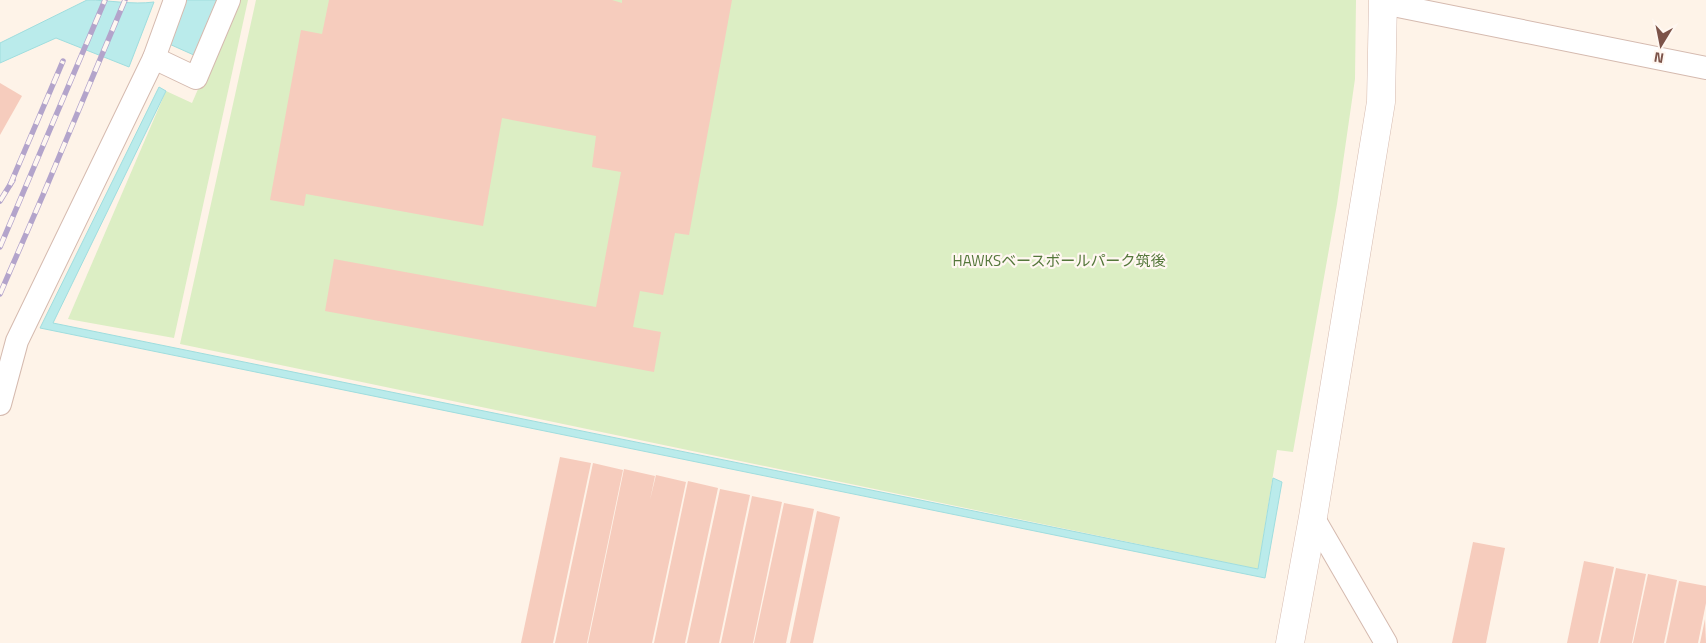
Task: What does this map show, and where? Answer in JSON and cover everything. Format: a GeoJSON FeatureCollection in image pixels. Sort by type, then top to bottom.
{"type":"FeatureCollection","features":[{"type":"Feature","properties":{"kind":"street"},"geometry":{"type":"LineString","coordinates":[[0,404],[17,342],[154,58],[175,0]]}},
{"type":"Feature","properties":{"kind":"street"},"geometry":{"type":"LineString","coordinates":[[154,58],[196,78],[229,0]]}},
{"type":"Feature","properties":{"kind":"street"},"geometry":{"type":"LineString","coordinates":[[1290,643],[1313,517],[1381,102],[1383,2],[1706,68]]}},
{"type":"Feature","properties":{"kind":"street"},"geometry":{"type":"LineString","coordinates":[[1313,517],[1386,643]]}},
{"type":"Feature","properties":{"kind":"green space"},"geometry":{"type":"Polygon","coordinates":[[[237,0],[248,0],[174,338],[68,319],[166,91],[192,103],[237,0]]]}},
{"type":"Feature","properties":{"kind":"green space","name":"HAWKSベースボールパーク筑後"},"geometry":{"type":"Polygon","coordinates":[[[256,0],[1356,0],[1355,79],[1337,204],[1293,452],[1277,450],[1258,569],[180,344],[256,0]]]}},
{"type":"Feature","properties":{"kind":"water"},"geometry":{"type":"Polygon","coordinates":[[[87,0],[137,3],[154,2],[129,67],[56,38],[0,63],[0,43],[87,0]]]}},
{"type":"Feature","properties":{"kind":"water"},"geometry":{"type":"Polygon","coordinates":[[[185,0],[218,0],[196,56],[167,43],[185,0]]]}},
{"type":"Feature","properties":{"kind":"water"},"geometry":{"type":"Polygon","coordinates":[[[159,87],[166,91],[53,323],[1258,569],[1273,478],[1282,482],[1265,578],[40,328],[159,87]]]}},
{"type":"Feature","properties":{"kind":"building"},"geometry":{"type":"Polygon","coordinates":[[[329,0],[612,0],[622,3],[622,0],[732,0],[689,235],[675,233],[663,295],[640,291],[633,327],[661,332],[654,372],[325,311],[334,259],[596,307],[621,172],[592,167],[596,136],[502,118],[483,226],[306,194],[304,206],[270,200],[301,30],[322,34],[329,0]]]}},
{"type":"Feature","properties":{"kind":"building"},"geometry":{"type":"Polygon","coordinates":[[[0,83],[22,96],[0,135],[0,83]]]}},
{"type":"Feature","properties":{"kind":"building"},"geometry":{"type":"Polygon","coordinates":[[[560,457],[591,463],[553,643],[521,643],[560,457]]]}},
{"type":"Feature","properties":{"kind":"building"},"geometry":{"type":"Polygon","coordinates":[[[593,463],[623,470],[587,643],[555,643],[593,463]]]}},
{"type":"Feature","properties":{"kind":"building"},"geometry":{"type":"Polygon","coordinates":[[[624,469],[655,476],[650,500],[656,475],[686,482],[652,643],[588,643],[624,469]]]}},
{"type":"Feature","properties":{"kind":"building"},"geometry":{"type":"Polygon","coordinates":[[[688,481],[718,488],[685,643],[654,643],[688,481]]]}},
{"type":"Feature","properties":{"kind":"building"},"geometry":{"type":"Polygon","coordinates":[[[720,489],[750,495],[719,643],[687,643],[720,489]]]}},
{"type":"Feature","properties":{"kind":"building"},"geometry":{"type":"Polygon","coordinates":[[[752,496],[782,502],[753,643],[721,643],[752,496]]]}},
{"type":"Feature","properties":{"kind":"building"},"geometry":{"type":"Polygon","coordinates":[[[784,503],[814,509],[786,643],[754,643],[784,503]]]}},
{"type":"Feature","properties":{"kind":"building"},"geometry":{"type":"Polygon","coordinates":[[[817,511],[840,517],[813,643],[790,643],[817,511]]]}},
{"type":"Feature","properties":{"kind":"building"},"geometry":{"type":"Polygon","coordinates":[[[1473,542],[1505,548],[1486,643],[1452,643],[1473,542]]]}},
{"type":"Feature","properties":{"kind":"building"},"geometry":{"type":"Polygon","coordinates":[[[1584,561],[1614,567],[1598,643],[1567,643],[1584,561]]]}},
{"type":"Feature","properties":{"kind":"building"},"geometry":{"type":"Polygon","coordinates":[[[1616,568],[1646,574],[1632,643],[1600,643],[1616,568]]]}},
{"type":"Feature","properties":{"kind":"building"},"geometry":{"type":"Polygon","coordinates":[[[1648,574],[1677,580],[1664,643],[1633,643],[1648,574]]]}},
{"type":"Feature","properties":{"kind":"building"},"geometry":{"type":"Polygon","coordinates":[[[1679,581],[1706,586],[1706,603],[1698,643],[1666,643],[1679,581]]]}},
{"type":"Feature","properties":{"kind":"building"},"geometry":{"type":"Polygon","coordinates":[[[1705,619],[1706,643],[1700,643],[1705,619]]]}},
{"type":"Feature","properties":{"kind":"railway"},"geometry":{"type":"LineString","coordinates":[[0,247],[105,0]]}},
{"type":"Feature","properties":{"kind":"railway"},"geometry":{"type":"LineString","coordinates":[[0,294],[125,0]]}},
{"type":"Feature","properties":{"kind":"railway"},"geometry":{"type":"LineString","coordinates":[[10,185],[63,61]]}},
{"type":"Feature","properties":{"kind":"railway"},"geometry":{"type":"LineString","coordinates":[[0,201],[13,180]]}}]}
